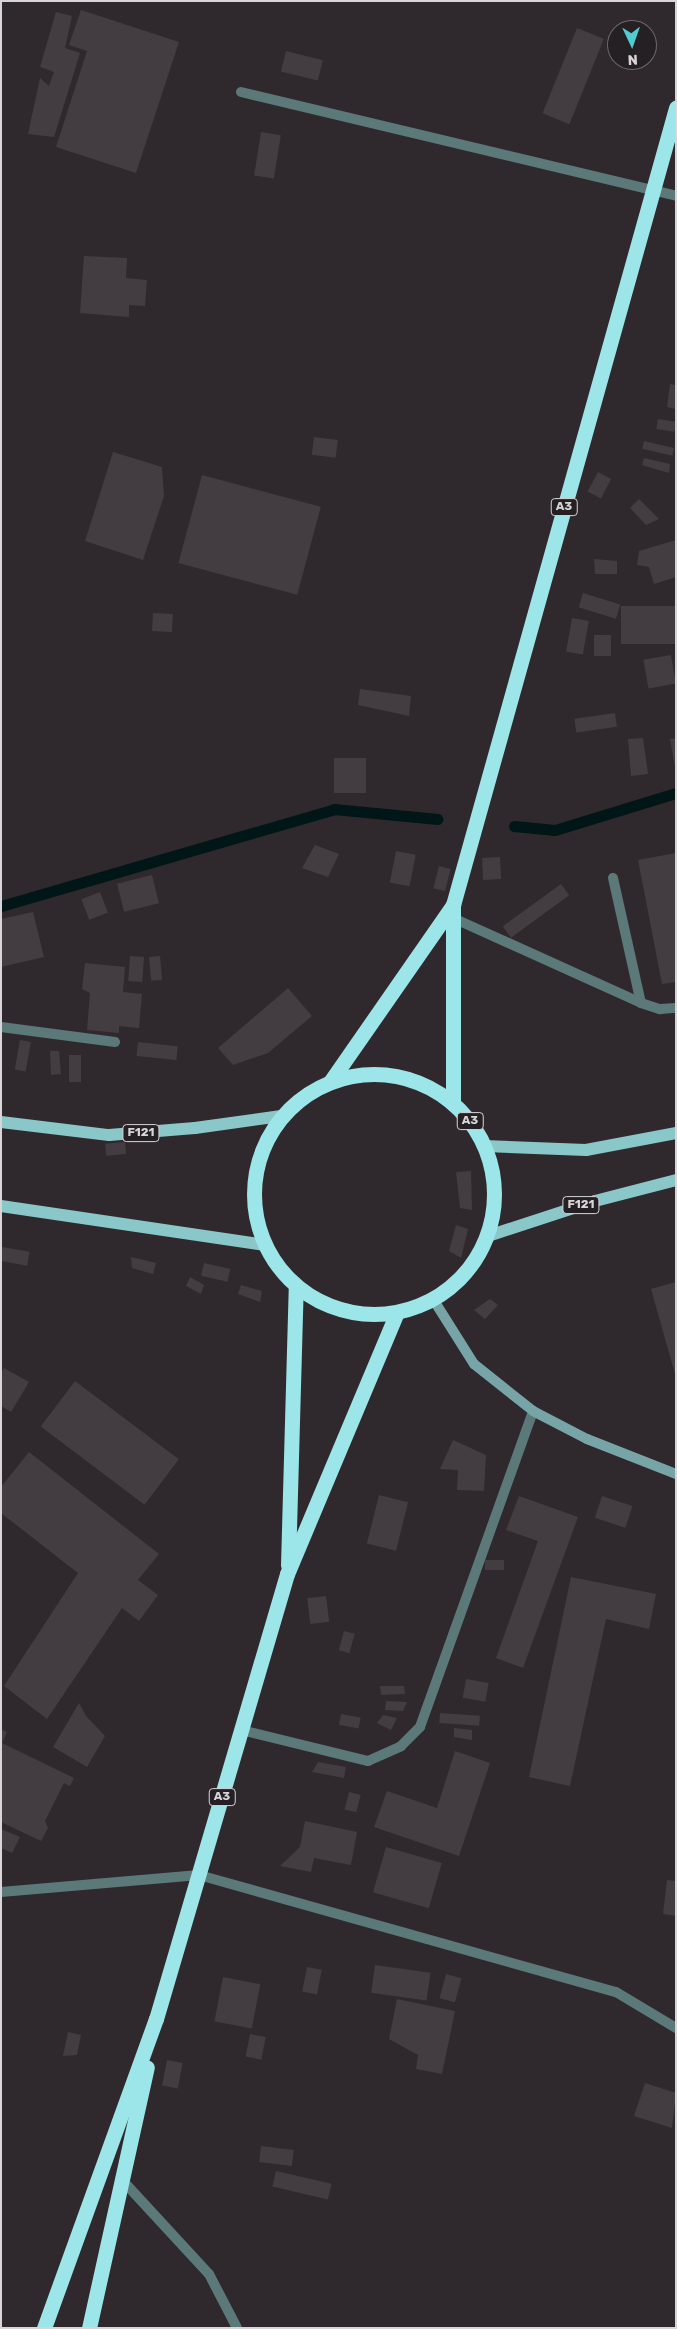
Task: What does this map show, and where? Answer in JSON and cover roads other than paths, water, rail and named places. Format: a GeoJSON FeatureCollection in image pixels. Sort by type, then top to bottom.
{"type":"FeatureCollection","features":[{"type":"Feature","properties":{"kind":"highway","name":"A3"},"geometry":{"type":"LineString","coordinates":[[453,1103],[453,912],[676,108]]}},
{"type":"Feature","properties":{"kind":"highway","name":"A3"},"geometry":{"type":"LineString","coordinates":[[330,1082],[453,912]]}},
{"type":"Feature","properties":{"kind":"highway","name":"A3"},"geometry":{"type":"LineString","coordinates":[[362,1074],[395,1076],[426,1085],[453,1103],[471,1122],[485,1146],[494,1175],[495,1206],[488,1236],[466,1272],[433,1299],[397,1312],[361,1314],[326,1304],[296,1286],[278,1267],[264,1246],[254,1213],[254,1178],[264,1145],[281,1116],[303,1096],[330,1082],[362,1074]]}},
{"type":"Feature","properties":{"kind":"highway","name":"A3"},"geometry":{"type":"LineString","coordinates":[[288,1574],[296,1286]]}},
{"type":"Feature","properties":{"kind":"highway","name":"A3"},"geometry":{"type":"LineString","coordinates":[[44,2328],[156,2020],[288,1574],[397,1312]]}},
{"type":"Feature","properties":{"kind":"highway","name":"A3"},"geometry":{"type":"LineString","coordinates":[[89,2328],[124,2182],[156,2020]]}},
{"type":"Feature","properties":{"kind":"main road","name":"F121"},"geometry":{"type":"LineString","coordinates":[[1,1122],[109,1135],[195,1128],[281,1116]]}},
{"type":"Feature","properties":{"kind":"main road"},"geometry":{"type":"LineString","coordinates":[[485,1146],[586,1150],[676,1133]]}},
{"type":"Feature","properties":{"kind":"main road","name":"F121"},"geometry":{"type":"LineString","coordinates":[[488,1236],[595,1200],[676,1180]]}},
{"type":"Feature","properties":{"kind":"main road"},"geometry":{"type":"LineString","coordinates":[[1,1206],[264,1246]]}},
{"type":"Feature","properties":{"kind":"street"},"geometry":{"type":"LineString","coordinates":[[241,92],[652,192],[676,196]]}},
{"type":"Feature","properties":{"kind":"street"},"geometry":{"type":"LineString","coordinates":[[613,878],[641,1003]]}},
{"type":"Feature","properties":{"kind":"street"},"geometry":{"type":"LineString","coordinates":[[453,912],[641,1003],[660,1009],[676,1008]]}},
{"type":"Feature","properties":{"kind":"street"},"geometry":{"type":"LineString","coordinates":[[1,1026],[115,1042]]}},
{"type":"Feature","properties":{"kind":"street"},"geometry":{"type":"LineString","coordinates":[[433,1299],[474,1364],[533,1411],[587,1439],[676,1474]]}},
{"type":"Feature","properties":{"kind":"street"},"geometry":{"type":"LineString","coordinates":[[241,1730],[368,1761],[401,1746],[420,1728],[533,1411]]}},
{"type":"Feature","properties":{"kind":"street"},"geometry":{"type":"LineString","coordinates":[[1,1892],[199,1875],[616,1992],[676,2028]]}},
{"type":"Feature","properties":{"kind":"street"},"geometry":{"type":"LineString","coordinates":[[124,2182],[209,2274],[237,2328]]}},
{"type":"Feature","properties":{"kind":"waterway"},"geometry":{"type":"LineString","coordinates":[[514,826],[555,830],[676,793]]}},
{"type":"Feature","properties":{"kind":"waterway"},"geometry":{"type":"LineString","coordinates":[[1,906],[334,809],[438,819]]}}]}
